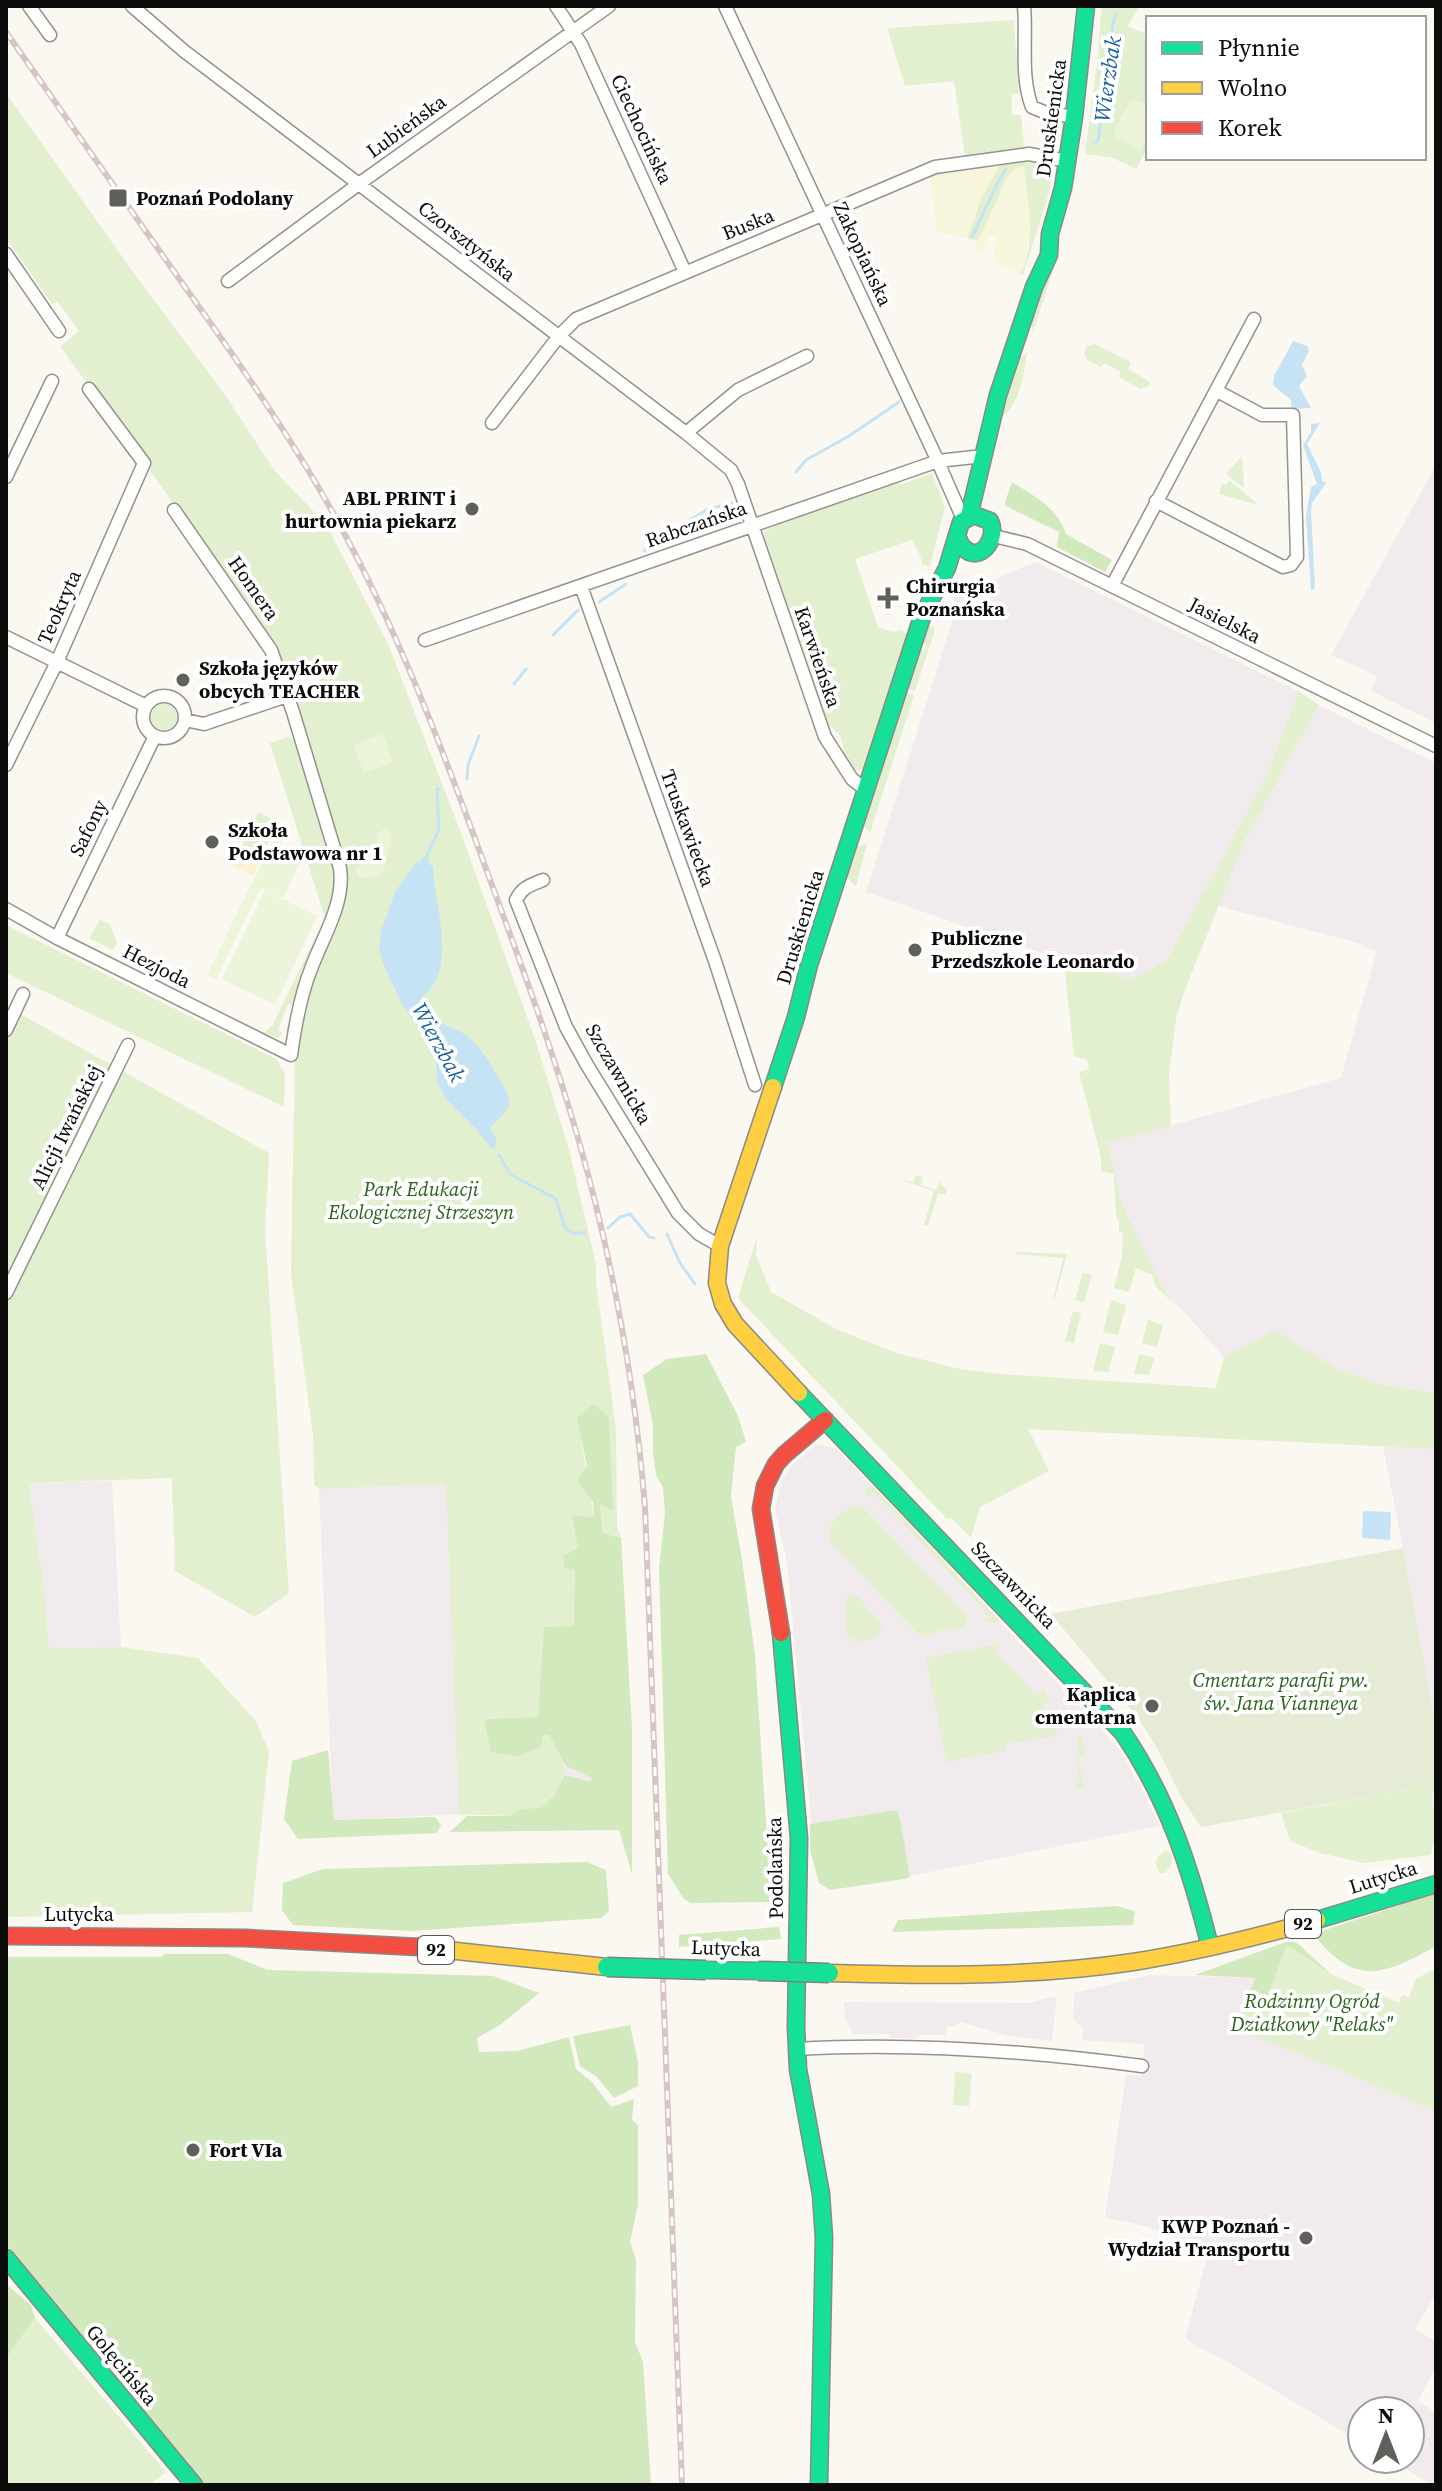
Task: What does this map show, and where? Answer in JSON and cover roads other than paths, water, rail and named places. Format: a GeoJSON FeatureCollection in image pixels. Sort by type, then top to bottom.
{"type":"FeatureCollection","features":[{"type":"Feature","properties":{"kind":"street"},"geometry":{"type":"LineString","coordinates":[[29,6],[50,35]]}},
{"type":"Feature","properties":{"kind":"street","name":"Czorsztyńska"},"geometry":{"type":"LineString","coordinates":[[132,6],[184,51],[731,470],[753,526]]}},
{"type":"Feature","properties":{"kind":"street","name":"Ciechocińska"},"geometry":{"type":"LineString","coordinates":[[556,6],[573,31],[685,272]]}},
{"type":"Feature","properties":{"kind":"street","name":"Lubieńska"},"geometry":{"type":"LineString","coordinates":[[228,281],[609,6]]}},
{"type":"Feature","properties":{"kind":"street","name":"Zakopiańska"},"geometry":{"type":"LineString","coordinates":[[725,6],[938,461],[963,524]]}},
{"type":"Feature","properties":{"kind":"street"},"geometry":{"type":"LineString","coordinates":[[1024,6],[1025,66],[1032,107],[1074,117]]}},
{"type":"Feature","properties":{"kind":"street","name":"Druskienicka"},"geometry":{"type":"LineString","coordinates":[[719,1296],[716,1272],[720,1246],[796,1017],[809,965],[922,617],[943,576],[963,524],[998,395],[1034,287],[1049,255],[1050,234],[1068,161],[1086,6]]}},
{"type":"Feature","properties":{"kind":"street","name":"Buska"},"geometry":{"type":"LineString","coordinates":[[492,423],[559,336],[576,319],[935,167],[1029,154],[1068,161]]}},
{"type":"Feature","properties":{"kind":"street"},"geometry":{"type":"LineString","coordinates":[[6,254],[59,331]]}},
{"type":"Feature","properties":{"kind":"street"},"geometry":{"type":"LineString","coordinates":[[1112,586],[1254,319]]}},
{"type":"Feature","properties":{"kind":"street"},"geometry":{"type":"LineString","coordinates":[[686,433],[738,390],[807,356]]}},
{"type":"Feature","properties":{"kind":"street"},"geometry":{"type":"LineString","coordinates":[[6,477],[52,381]]}},
{"type":"Feature","properties":{"kind":"street","name":"Teokryta"},"geometry":{"type":"LineString","coordinates":[[6,765],[57,662],[144,463],[89,389]]}},
{"type":"Feature","properties":{"kind":"street"},"geometry":{"type":"LineString","coordinates":[[1156,501],[1283,567],[1291,565],[1297,557],[1293,415],[1262,415],[1217,391]]}},
{"type":"Feature","properties":{"kind":"street","name":"Druskienicka"},"geometry":{"type":"LineString","coordinates":[[983,456],[991,528]]}},
{"type":"Feature","properties":{"kind":"street","name":"Rabczańska"},"geometry":{"type":"LineString","coordinates":[[425,640],[938,461],[983,456]]}},
{"type":"Feature","properties":{"kind":"street","name":"Homera"},"geometry":{"type":"LineString","coordinates":[[174,510],[269,645],[340,868],[342,883],[334,914],[309,972],[291,1055]]}},
{"type":"Feature","properties":{"kind":"street"},"geometry":{"type":"LineString","coordinates":[[976,514],[991,528],[993,541],[984,550],[973,552],[962,547],[963,524],[976,514]]}},
{"type":"Feature","properties":{"kind":"street","name":"Karwieńska"},"geometry":{"type":"LineString","coordinates":[[753,526],[825,737],[852,779],[866,790]]}},
{"type":"Feature","properties":{"kind":"street","name":"Jasielska"},"geometry":{"type":"LineString","coordinates":[[991,528],[1436,746]]}},
{"type":"Feature","properties":{"kind":"street","name":"Druskienicka"},"geometry":{"type":"LineString","coordinates":[[943,576],[973,552]]}},
{"type":"Feature","properties":{"kind":"street","name":"Truskawiecka"},"geometry":{"type":"LineString","coordinates":[[581,586],[715,961],[755,1085]]}},
{"type":"Feature","properties":{"kind":"street"},"geometry":{"type":"LineString","coordinates":[[6,637],[146,706]]}},
{"type":"Feature","properties":{"kind":"street"},"geometry":{"type":"LineString","coordinates":[[185,720],[204,724],[287,696]]}},
{"type":"Feature","properties":{"kind":"street"},"geometry":{"type":"LineString","coordinates":[[169,697],[179,703],[185,720],[173,736],[164,738],[155,736],[145,726],[143,718],[146,706],[156,698],[169,697]]}},
{"type":"Feature","properties":{"kind":"street","name":"Safony"},"geometry":{"type":"LineString","coordinates":[[57,938],[155,736]]}},
{"type":"Feature","properties":{"kind":"street","name":"Szczawnicka"},"geometry":{"type":"LineString","coordinates":[[543,880],[520,892],[516,900],[566,1027],[678,1213],[699,1234],[720,1246]]}},
{"type":"Feature","properties":{"kind":"street","name":"Hezjoda"},"geometry":{"type":"LineString","coordinates":[[6,909],[57,938],[291,1055]]}},
{"type":"Feature","properties":{"kind":"street"},"geometry":{"type":"LineString","coordinates":[[6,1030],[23,994]]}},
{"type":"Feature","properties":{"kind":"street","name":"Alicji Iwańskiej"},"geometry":{"type":"LineString","coordinates":[[6,1293],[12,1266],[128,1045]]}},
{"type":"Feature","properties":{"kind":"street","name":"Szczawnicka"},"geometry":{"type":"LineString","coordinates":[[719,1296],[733,1323],[1132,1745],[1150,1774],[1180,1837],[1210,1947]]}},
{"type":"Feature","properties":{"kind":"street","name":"Podolańska"},"geometry":{"type":"LineString","coordinates":[[819,2485],[824,2238],[821,2194],[801,2093],[796,2049],[799,1838],[780,1617],[761,1509],[765,1486],[776,1464],[825,1420]]}},
{"type":"Feature","properties":{"kind":"street","name":"Lutycka"},"geometry":{"type":"LineString","coordinates":[[6,1936],[265,1938],[393,1945],[544,1963],[607,1967],[917,1976],[1065,1969],[1132,1962],[1210,1947],[1314,1921],[1436,1884]]}},
{"type":"Feature","properties":{"kind":"street"},"geometry":{"type":"LineString","coordinates":[[796,2049],[979,2050],[1047,2054],[1142,2066]]}},
{"type":"Feature","properties":{"kind":"street","name":"Golęcińska"},"geometry":{"type":"LineString","coordinates":[[10,2265],[194,2485]]}},
{"type":"Feature","properties":{"kind":"water"},"geometry":{"type":"Polygon","coordinates":[[[1293,341],[1307,346],[1309,351],[1302,365],[1307,376],[1299,386],[1311,408],[1292,409],[1291,400],[1273,385],[1274,376],[1293,341]]]}},
{"type":"Feature","properties":{"kind":"water"},"geometry":{"type":"Polygon","coordinates":[[[1320,423],[1307,444],[1321,472],[1322,481],[1326,483],[1312,503],[1315,588],[1311,591],[1306,516],[1311,487],[1317,484],[1303,445],[1311,432],[1311,424],[1320,423]]]}},
{"type":"Feature","properties":{"kind":"water"},"geometry":{"type":"Polygon","coordinates":[[[427,855],[433,866],[442,954],[433,985],[422,997],[420,1007],[431,1018],[476,1043],[505,1089],[509,1097],[508,1107],[490,1128],[497,1140],[495,1148],[491,1148],[446,1099],[437,1082],[432,1048],[403,1006],[379,949],[381,931],[395,892],[417,861],[427,855]]]}},
{"type":"Feature","properties":{"kind":"water"},"geometry":{"type":"Polygon","coordinates":[[[1363,1511],[1391,1512],[1390,1540],[1362,1538],[1363,1511]]]}},
{"type":"Feature","properties":{"kind":"waterway","name":"Wierzbak"},"geometry":{"type":"LineString","coordinates":[[1094,142],[1097,142],[1099,135],[1116,14]]}},
{"type":"Feature","properties":{"kind":"waterway","name":"Wierzbak"},"geometry":{"type":"LineString","coordinates":[[972,237],[1006,169]]}},
{"type":"Feature","properties":{"kind":"waterway","name":"Wierzbak"},"geometry":{"type":"LineString","coordinates":[[796,472],[806,460],[899,402]]}},
{"type":"Feature","properties":{"kind":"waterway","name":"Wierzbak"},"geometry":{"type":"LineString","coordinates":[[684,524],[708,509],[732,503]]}},
{"type":"Feature","properties":{"kind":"waterway","name":"Wierzbak"},"geometry":{"type":"LineString","coordinates":[[644,551],[679,527]]}},
{"type":"Feature","properties":{"kind":"waterway","name":"Wierzbak"},"geometry":{"type":"LineString","coordinates":[[599,602],[626,584]]}},
{"type":"Feature","properties":{"kind":"waterway","name":"Wierzbak"},"geometry":{"type":"LineString","coordinates":[[553,635],[578,610]]}},
{"type":"Feature","properties":{"kind":"waterway","name":"Wierzbak"},"geometry":{"type":"LineString","coordinates":[[514,684],[526,669]]}},
{"type":"Feature","properties":{"kind":"waterway","name":"Wierzbak"},"geometry":{"type":"LineString","coordinates":[[467,779],[468,765],[479,736]]}},
{"type":"Feature","properties":{"kind":"waterway","name":"Wierzbak"},"geometry":{"type":"LineString","coordinates":[[427,856],[439,829],[439,789]]}},
{"type":"Feature","properties":{"kind":"waterway","name":"Wierzbak"},"geometry":{"type":"LineString","coordinates":[[499,1155],[511,1175],[555,1198],[566,1229],[585,1232]]}},
{"type":"Feature","properties":{"kind":"waterway","name":"Wierzbak"},"geometry":{"type":"LineString","coordinates":[[608,1228],[620,1217],[630,1214],[649,1237],[654,1238]]}},
{"type":"Feature","properties":{"kind":"waterway","name":"Wierzbak"},"geometry":{"type":"LineString","coordinates":[[667,1234],[680,1263],[695,1284]]}},
{"type":"Feature","properties":{"kind":"railway"},"geometry":{"type":"LineString","coordinates":[[6,32],[260,395],[298,453],[356,555],[397,642],[452,776],[535,1004],[580,1145],[603,1234],[621,1324],[645,1507],[682,2485]]}},
{"type":"Feature","properties":{"kind":"place","name":"Poznań Podolany"},"geometry":{"type":"Point","coordinates":[118,198]}},
{"type":"Feature","properties":{"kind":"place","name":"ABL PRINT i hurtownia piekarz"},"geometry":{"type":"Point","coordinates":[472,509]}},
{"type":"Feature","properties":{"kind":"place","name":"Chirurgia Poznańska"},"geometry":{"type":"Point","coordinates":[888,598]}},
{"type":"Feature","properties":{"kind":"place","name":"Szkoła języków obcych TEACHER"},"geometry":{"type":"Point","coordinates":[183,680]}},
{"type":"Feature","properties":{"kind":"place","name":"Szkoła Podstawowa nr 1"},"geometry":{"type":"Point","coordinates":[212,842]}},
{"type":"Feature","properties":{"kind":"place","name":"Publiczne Przedszkole Leonardo"},"geometry":{"type":"Point","coordinates":[915,950]}},
{"type":"Feature","properties":{"kind":"place","name":"Kaplica cmentarna"},"geometry":{"type":"Point","coordinates":[1152,1706]}},
{"type":"Feature","properties":{"kind":"place","name":"Fort VIa"},"geometry":{"type":"Point","coordinates":[193,2150]}},
{"type":"Feature","properties":{"kind":"place","name":"KWP Poznań - Wydział Transportu"},"geometry":{"type":"Point","coordinates":[1306,2238]}},
{"type":"Feature","properties":{"kind":"park label","name":"Park Edukacji Ekologicznej Strzeszyn"},"geometry":{"type":"Point","coordinates":[421,1200]}},
{"type":"Feature","properties":{"kind":"park label","name":"Cmentarz parafii pw. św. Jana Vianneya"},"geometry":{"type":"Point","coordinates":[1281,1692]}},
{"type":"Feature","properties":{"kind":"park label","name":"Rodzinny Ogród Działkowy \"Relaks\""},"geometry":{"type":"Point","coordinates":[1312,2012]}}]}
